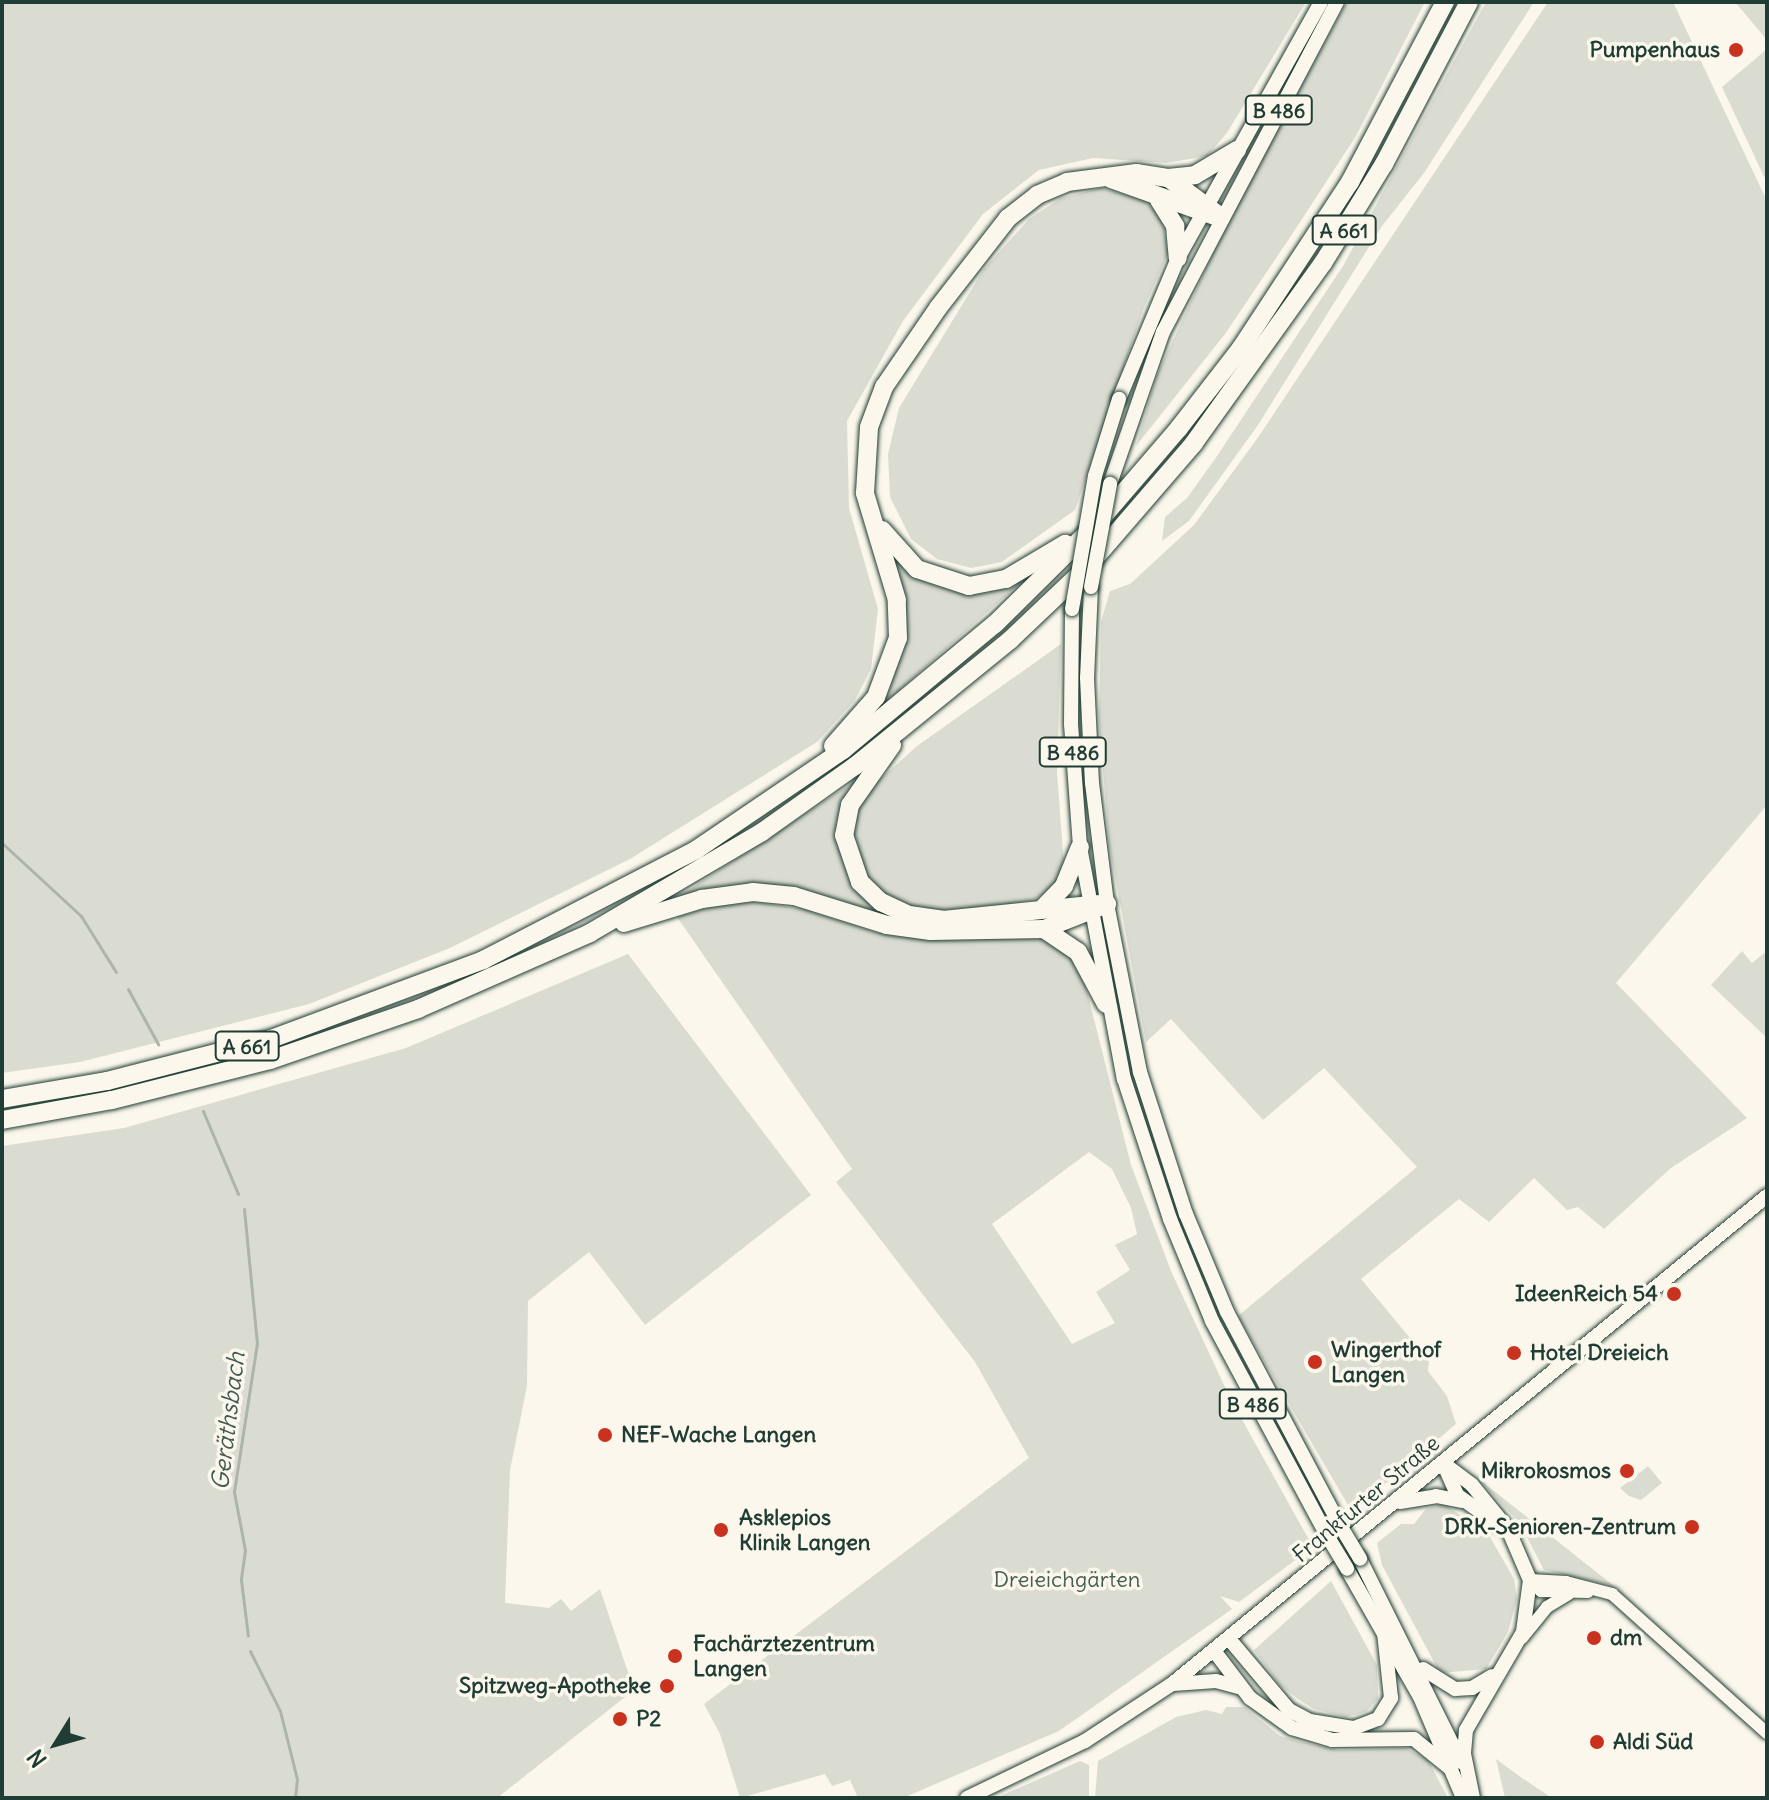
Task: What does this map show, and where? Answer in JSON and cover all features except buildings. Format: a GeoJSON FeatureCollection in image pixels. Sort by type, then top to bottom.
{"type":"FeatureCollection","features":[{"type":"Feature","properties":{"kind":"highway","name":"A 661"},"geometry":{"type":"LineString","coordinates":[[2,1099],[183,1063],[298,1030],[409,991],[544,932],[639,883],[799,782],[947,667],[1100,520],[1188,417],[1307,251],[1370,150],[1445,2]]}},
{"type":"Feature","properties":{"kind":"highway","name":"A 661"},"geometry":{"type":"LineString","coordinates":[[2,1120],[112,1100],[305,1050],[418,1009],[590,933],[762,832],[906,727],[1088,566],[1194,443],[1323,263],[1384,164],[1469,2]]}},
{"type":"Feature","properties":{"kind":"highway"},"geometry":{"type":"LineString","coordinates":[[799,782],[876,697],[895,657],[897,600],[865,493],[866,439],[880,394],[987,241],[1037,195],[1100,176],[1168,178],[1195,175],[1237,150]]}},
{"type":"Feature","properties":{"kind":"highway"},"geometry":{"type":"LineString","coordinates":[[1100,176],[1159,200],[1210,212]]}},
{"type":"Feature","properties":{"kind":"highway"},"geometry":{"type":"LineString","coordinates":[[1168,178],[1210,212]]}},
{"type":"Feature","properties":{"kind":"highway"},"geometry":{"type":"LineString","coordinates":[[1159,200],[1175,226],[1178,258]]}},
{"type":"Feature","properties":{"kind":"highway"},"geometry":{"type":"LineString","coordinates":[[865,493],[880,527],[905,561],[958,585],[1006,579],[1100,520]]}},
{"type":"Feature","properties":{"kind":"highway"},"geometry":{"type":"LineString","coordinates":[[906,727],[850,805],[844,835],[860,882],[889,907],[924,918],[989,919],[1040,910],[1107,904]]}},
{"type":"Feature","properties":{"kind":"highway"},"geometry":{"type":"LineString","coordinates":[[1040,910],[1064,886],[1080,847]]}},
{"type":"Feature","properties":{"kind":"highway","name":"A 661"},"geometry":{"type":"LineString","coordinates":[[590,933],[683,905],[762,892],[814,901],[905,928],[1044,929]]}},
{"type":"Feature","properties":{"kind":"highway"},"geometry":{"type":"LineString","coordinates":[[1044,929],[1088,908]]}},
{"type":"Feature","properties":{"kind":"highway"},"geometry":{"type":"LineString","coordinates":[[1044,929],[1078,952],[1106,1004]]}},
{"type":"Feature","properties":{"kind":"main road","name":"B 486"},"geometry":{"type":"LineString","coordinates":[[1321,2],[1237,150],[1134,404],[1100,527],[1088,641],[1089,742],[1107,904],[1140,1072],[1186,1214],[1251,1363],[1406,1642],[1467,1777],[1473,1798]]}},
{"type":"Feature","properties":{"kind":"main road","name":"B 486"},"geometry":{"type":"LineString","coordinates":[[1337,2],[1210,212],[1178,258],[1119,399],[1077,565],[1070,657],[1080,847],[1106,1004],[1124,1079],[1188,1266],[1238,1377],[1384,1633],[1463,1798]]}},
{"type":"Feature","properties":{"kind":"main road","name":"Frankfurter Straße"},"geometry":{"type":"LineString","coordinates":[[967,1798],[1085,1741],[1215,1652],[1767,1196]]}},
{"type":"Feature","properties":{"kind":"main road"},"geometry":{"type":"LineString","coordinates":[[1470,1440],[1465,1467],[1472,1485]]}},
{"type":"Feature","properties":{"kind":"main road","name":"B 486"},"geometry":{"type":"LineString","coordinates":[[1443,1463],[1472,1485],[1515,1541],[1530,1580],[1530,1606],[1517,1644],[1469,1720],[1464,1742],[1467,1777]]}},
{"type":"Feature","properties":{"kind":"main road"},"geometry":{"type":"LineString","coordinates":[[1443,1463],[1449,1484],[1466,1503],[1515,1541]]}},
{"type":"Feature","properties":{"kind":"main road"},"geometry":{"type":"LineString","coordinates":[[1396,1503],[1436,1496],[1466,1503]]}},
{"type":"Feature","properties":{"kind":"main road"},"geometry":{"type":"LineString","coordinates":[[1230,1640],[1289,1710],[1310,1721],[1354,1728],[1378,1719],[1391,1698],[1384,1633]]}},
{"type":"Feature","properties":{"kind":"main road"},"geometry":{"type":"LineString","coordinates":[[1406,1642],[1432,1679],[1455,1689],[1480,1685],[1501,1669]]}},
{"type":"Feature","properties":{"kind":"main road"},"geometry":{"type":"LineString","coordinates":[[1215,1652],[1259,1707],[1292,1728],[1332,1740],[1414,1739],[1451,1769]]}},
{"type":"Feature","properties":{"kind":"main road"},"geometry":{"type":"LineString","coordinates":[[1172,1684],[1216,1681],[1240,1687]]}},
{"type":"Feature","properties":{"kind":"street"},"geometry":{"type":"LineString","coordinates":[[1530,1580],[1541,1591],[1607,1593]]}},
{"type":"Feature","properties":{"kind":"street"},"geometry":{"type":"LineString","coordinates":[[1530,1580],[1607,1593],[1639,1614],[1767,1733]]}},
{"type":"Feature","properties":{"kind":"street"},"geometry":{"type":"LineString","coordinates":[[1517,1644],[1547,1607],[1573,1592]]}},
{"type":"Feature","properties":{"kind":"green space"},"geometry":{"type":"Polygon","coordinates":[[[2,2],[1306,2],[1227,133],[1207,156],[1166,163],[1093,158],[1039,170],[983,214],[903,321],[847,421],[849,508],[878,609],[871,669],[855,700],[817,742],[630,859],[450,948],[309,1004],[80,1062],[2,1073],[2,2]]]}},
{"type":"Feature","properties":{"kind":"green space"},"geometry":{"type":"Polygon","coordinates":[[[1347,2],[1425,2],[1356,136],[1289,239],[1225,334],[1136,446],[1157,375],[1227,223],[1347,2]]]}},
{"type":"Feature","properties":{"kind":"green space"},"geometry":{"type":"Polygon","coordinates":[[[1486,2],[1534,2],[1424,173],[1382,226],[1258,425],[1189,521],[1162,541],[1165,517],[1187,498],[1215,459],[1343,266],[1486,2]]]}},
{"type":"Feature","properties":{"kind":"green space"},"geometry":{"type":"Polygon","coordinates":[[[1548,2],[1673,2],[1767,201],[1767,805],[1616,983],[1747,1118],[1671,1168],[1604,1229],[1578,1207],[1567,1210],[1534,1178],[1489,1222],[1459,1199],[1361,1279],[1429,1361],[1428,1371],[1447,1396],[1456,1424],[1352,1512],[1238,1316],[1417,1167],[1324,1068],[1263,1120],[1171,1019],[1146,1042],[1109,844],[1099,721],[1101,622],[1110,591],[1130,584],[1194,525],[1259,436],[1548,2]]]}},
{"type":"Feature","properties":{"kind":"green space"},"geometry":{"type":"Polygon","coordinates":[[[1735,2],[1767,2],[1767,40],[1735,2]]]}},
{"type":"Feature","properties":{"kind":"green space"},"geometry":{"type":"Polygon","coordinates":[[[1767,49],[1767,183],[1722,87],[1767,49]]]}},
{"type":"Feature","properties":{"kind":"green space"},"geometry":{"type":"Polygon","coordinates":[[[1101,188],[1144,200],[1162,218],[1168,254],[1143,310],[1075,510],[1002,562],[971,568],[937,559],[911,539],[890,497],[888,454],[899,408],[984,269],[1029,219],[1061,198],[1101,188]]]}},
{"type":"Feature","properties":{"kind":"green space"},"geometry":{"type":"Polygon","coordinates":[[[882,541],[935,583],[1029,575],[878,709],[899,662],[882,541]]]}},
{"type":"Feature","properties":{"kind":"green space"},"geometry":{"type":"Polygon","coordinates":[[[1061,644],[1057,772],[1064,865],[1057,886],[1033,900],[960,914],[926,912],[883,893],[867,877],[853,842],[856,812],[868,790],[917,746],[1061,644]]]}},
{"type":"Feature","properties":{"kind":"green space"},"geometry":{"type":"Polygon","coordinates":[[[860,778],[844,802],[854,880],[919,922],[880,916],[794,886],[727,886],[678,897],[860,778]]]}},
{"type":"Feature","properties":{"kind":"green space","name":"Dreieichgärten"},"geometry":{"type":"Polygon","coordinates":[[[754,902],[804,909],[874,932],[909,937],[1041,939],[1060,945],[1083,976],[1131,1165],[1171,1271],[1230,1398],[1313,1547],[1239,1602],[1220,1596],[1232,1609],[1059,1731],[903,1798],[858,1798],[850,1780],[832,1786],[825,1774],[740,1798],[720,1734],[704,1704],[1029,1458],[975,1362],[836,1182],[852,1169],[677,917],[719,904],[754,902]],[[1089,1152],[992,1224],[1072,1344],[1115,1323],[1096,1292],[1130,1270],[1115,1245],[1137,1234],[1131,1208],[1112,1169],[1089,1152]]]}},
{"type":"Feature","properties":{"kind":"green space"},"geometry":{"type":"Polygon","coordinates":[[[1742,951],[1752,963],[1764,953],[1767,957],[1767,1038],[1711,985],[1742,951]]]}},
{"type":"Feature","properties":{"kind":"green space"},"geometry":{"type":"Polygon","coordinates":[[[628,954],[811,1195],[645,1325],[589,1252],[528,1301],[527,1386],[510,1470],[505,1603],[549,1608],[561,1599],[571,1611],[600,1589],[634,1690],[497,1798],[2,1798],[2,1146],[124,1128],[406,1048],[628,954]]]}},
{"type":"Feature","properties":{"kind":"green space"},"geometry":{"type":"Polygon","coordinates":[[[1648,1466],[1662,1483],[1641,1500],[1629,1496],[1620,1488],[1648,1466]]]}},
{"type":"Feature","properties":{"kind":"green space"},"geometry":{"type":"Polygon","coordinates":[[[1475,1476],[1614,1586],[1544,1570],[1519,1522],[1475,1476]]]}},
{"type":"Feature","properties":{"kind":"green space"},"geometry":{"type":"Polygon","coordinates":[[[1444,1504],[1489,1535],[1514,1579],[1517,1599],[1508,1632],[1486,1669],[1440,1673],[1382,1565],[1377,1543],[1401,1524],[1414,1524],[1426,1509],[1444,1504]]]}},
{"type":"Feature","properties":{"kind":"green space"},"geometry":{"type":"Polygon","coordinates":[[[1331,1581],[1377,1665],[1378,1699],[1366,1712],[1346,1717],[1314,1709],[1298,1699],[1279,1684],[1254,1650],[1331,1581]]]}},
{"type":"Feature","properties":{"kind":"green space"},"geometry":{"type":"Polygon","coordinates":[[[1226,1707],[1244,1707],[1280,1736],[1311,1744],[1338,1750],[1406,1748],[1428,1760],[1448,1798],[1095,1798],[1098,1761],[1176,1717],[1206,1710],[1222,1714],[1226,1707]]]}},
{"type":"Feature","properties":{"kind":"green space"},"geometry":{"type":"Polygon","coordinates":[[[1496,1759],[1522,1778],[1552,1798],[1505,1798],[1496,1759]]]}},
{"type":"Feature","properties":{"kind":"green space"},"geometry":{"type":"Polygon","coordinates":[[[1080,1761],[1089,1765],[1089,1798],[996,1798],[1080,1761]]]}},
{"type":"Feature","properties":{"kind":"waterway","name":"Geräthsbach"},"geometry":{"type":"LineString","coordinates":[[2,843],[81,916],[116,972]]}},
{"type":"Feature","properties":{"kind":"waterway","name":"Geräthsbach"},"geometry":{"type":"LineString","coordinates":[[128,989],[158,1044]]}},
{"type":"Feature","properties":{"kind":"waterway","name":"Geräthsbach"},"geometry":{"type":"LineString","coordinates":[[203,1111],[238,1194]]}},
{"type":"Feature","properties":{"kind":"waterway","name":"Geräthsbach"},"geometry":{"type":"LineString","coordinates":[[244,1209],[257,1343],[234,1492],[245,1550],[241,1580],[248,1636]]}},
{"type":"Feature","properties":{"kind":"waterway","name":"Geräthsbach"},"geometry":{"type":"LineString","coordinates":[[250,1651],[280,1711],[297,1779],[295,1798]]}},
{"type":"Feature","properties":{"kind":"place","name":"Pumpenhaus"},"geometry":{"type":"Point","coordinates":[1736,50]}},
{"type":"Feature","properties":{"kind":"place","name":"IdeenReich 54"},"geometry":{"type":"Point","coordinates":[1674,1294]}},
{"type":"Feature","properties":{"kind":"place","name":"Hotel Dreieich"},"geometry":{"type":"Point","coordinates":[1514,1353]}},
{"type":"Feature","properties":{"kind":"place","name":"Wingerthof Langen"},"geometry":{"type":"Point","coordinates":[1315,1362]}},
{"type":"Feature","properties":{"kind":"place","name":"NEF-Wache Langen"},"geometry":{"type":"Point","coordinates":[605,1435]}},
{"type":"Feature","properties":{"kind":"place","name":"Mikrokosmos"},"geometry":{"type":"Point","coordinates":[1627,1471]}},
{"type":"Feature","properties":{"kind":"place","name":"DRK-Senioren-Zentrum"},"geometry":{"type":"Point","coordinates":[1692,1527]}},
{"type":"Feature","properties":{"kind":"place","name":"Asklepios Klinik Langen"},"geometry":{"type":"Point","coordinates":[721,1530]}},
{"type":"Feature","properties":{"kind":"place","name":"dm"},"geometry":{"type":"Point","coordinates":[1594,1638]}},
{"type":"Feature","properties":{"kind":"place","name":"Fachärztezentrum Langen"},"geometry":{"type":"Point","coordinates":[675,1656]}},
{"type":"Feature","properties":{"kind":"place","name":"Spitzweg-Apotheke"},"geometry":{"type":"Point","coordinates":[667,1686]}},
{"type":"Feature","properties":{"kind":"place","name":"P2"},"geometry":{"type":"Point","coordinates":[620,1719]}},
{"type":"Feature","properties":{"kind":"place","name":"Aldi Süd"},"geometry":{"type":"Point","coordinates":[1597,1742]}}]}
